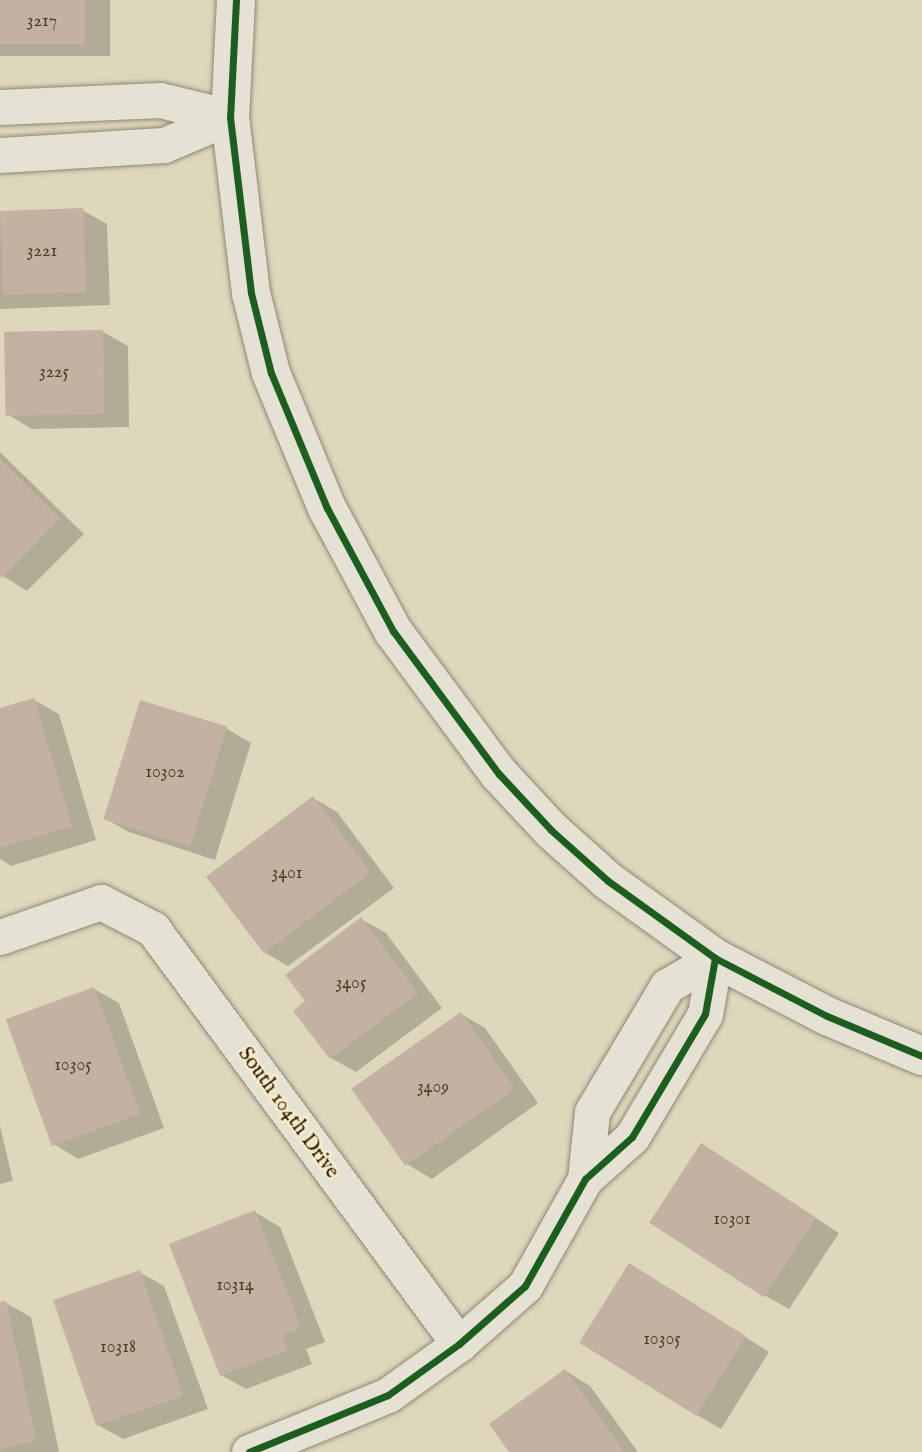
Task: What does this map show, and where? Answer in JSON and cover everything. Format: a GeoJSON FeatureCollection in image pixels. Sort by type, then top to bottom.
{"type":"FeatureCollection","features":[{"type":"Feature","properties":{"kind":"street"},"geometry":{"type":"LineString","coordinates":[[236,0],[230,117],[251,293],[271,373],[327,508],[393,631],[446,708],[551,830],[608,881],[715,958],[827,1016],[922,1056]]}},
{"type":"Feature","properties":{"kind":"street"},"geometry":{"type":"LineString","coordinates":[[0,107],[160,100],[230,117]]}},
{"type":"Feature","properties":{"kind":"street"},"geometry":{"type":"LineString","coordinates":[[0,155],[163,145],[230,117]]}},
{"type":"Feature","properties":{"kind":"street","name":"South 104th Drive"},"geometry":{"type":"LineString","coordinates":[[0,937],[101,902],[153,929],[459,1344]]}},
{"type":"Feature","properties":{"kind":"street"},"geometry":{"type":"LineString","coordinates":[[585,1179],[592,1112],[667,986],[715,958]]}},
{"type":"Feature","properties":{"kind":"street"},"geometry":{"type":"LineString","coordinates":[[249,1452],[388,1395],[459,1344],[525,1286],[585,1179],[639,1126],[705,1014],[715,958]]}},
{"type":"Feature","properties":{"kind":"building"},"geometry":{"type":"Polygon","coordinates":[[[0,0],[85,0],[85,44],[0,44],[0,0]]]}},
{"type":"Feature","properties":{"kind":"building"},"geometry":{"type":"Polygon","coordinates":[[[83,208],[86,292],[3,295],[0,211],[83,208]]]}},
{"type":"Feature","properties":{"kind":"building"},"geometry":{"type":"Polygon","coordinates":[[[103,330],[104,414],[5,416],[4,332],[103,330]]]}},
{"type":"Feature","properties":{"kind":"building"},"geometry":{"type":"Polygon","coordinates":[[[0,459],[60,519],[2,578],[0,576],[0,459]]]}},
{"type":"Feature","properties":{"kind":"building"},"geometry":{"type":"Polygon","coordinates":[[[34,698],[72,826],[0,848],[0,708],[34,698]]]}},
{"type":"Feature","properties":{"kind":"building"},"geometry":{"type":"Polygon","coordinates":[[[140,700],[227,727],[190,846],[103,820],[140,700]]]}},
{"type":"Feature","properties":{"kind":"building"},"geometry":{"type":"Polygon","coordinates":[[[313,796],[371,873],[264,953],[206,877],[313,796]]]}},
{"type":"Feature","properties":{"kind":"building"},"geometry":{"type":"Polygon","coordinates":[[[361,917],[418,993],[330,1059],[293,1011],[305,1001],[285,975],[361,917]]]}},
{"type":"Feature","properties":{"kind":"building"},"geometry":{"type":"Polygon","coordinates":[[[94,987],[140,1114],[52,1146],[6,1019],[94,987]]]}},
{"type":"Feature","properties":{"kind":"building"},"geometry":{"type":"Polygon","coordinates":[[[461,1012],[515,1089],[405,1166],[351,1089],[461,1012]]]}},
{"type":"Feature","properties":{"kind":"building"},"geometry":{"type":"Polygon","coordinates":[[[701,1143],[816,1218],[764,1297],[649,1223],[701,1143]]]}},
{"type":"Feature","properties":{"kind":"building"},"geometry":{"type":"Polygon","coordinates":[[[255,1210],[301,1328],[283,1335],[288,1350],[220,1376],[169,1244],[255,1210]]]}},
{"type":"Feature","properties":{"kind":"building"},"geometry":{"type":"Polygon","coordinates":[[[629,1263],[746,1336],[696,1416],[579,1343],[629,1263]]]}},
{"type":"Feature","properties":{"kind":"building"},"geometry":{"type":"Polygon","coordinates":[[[140,1270],[183,1396],[96,1426],[53,1300],[140,1270]]]}},
{"type":"Feature","properties":{"kind":"building"},"geometry":{"type":"Polygon","coordinates":[[[6,1301],[36,1441],[0,1449],[0,1302],[6,1301]]]}},
{"type":"Feature","properties":{"kind":"building"},"geometry":{"type":"Polygon","coordinates":[[[565,1369],[625,1452],[509,1452],[489,1424],[565,1369]]]}},
{"type":"Feature","properties":{"kind":"cycle path"},"geometry":{"type":"LineString","coordinates":[[236,0],[230,117],[251,293],[271,373],[327,508],[393,631],[499,774],[551,830],[608,881],[715,958],[827,1016],[922,1056]]}},
{"type":"Feature","properties":{"kind":"cycle path"},"geometry":{"type":"LineString","coordinates":[[249,1452],[388,1395],[459,1344],[525,1286],[585,1179],[632,1137],[705,1014],[715,958]]}}]}
